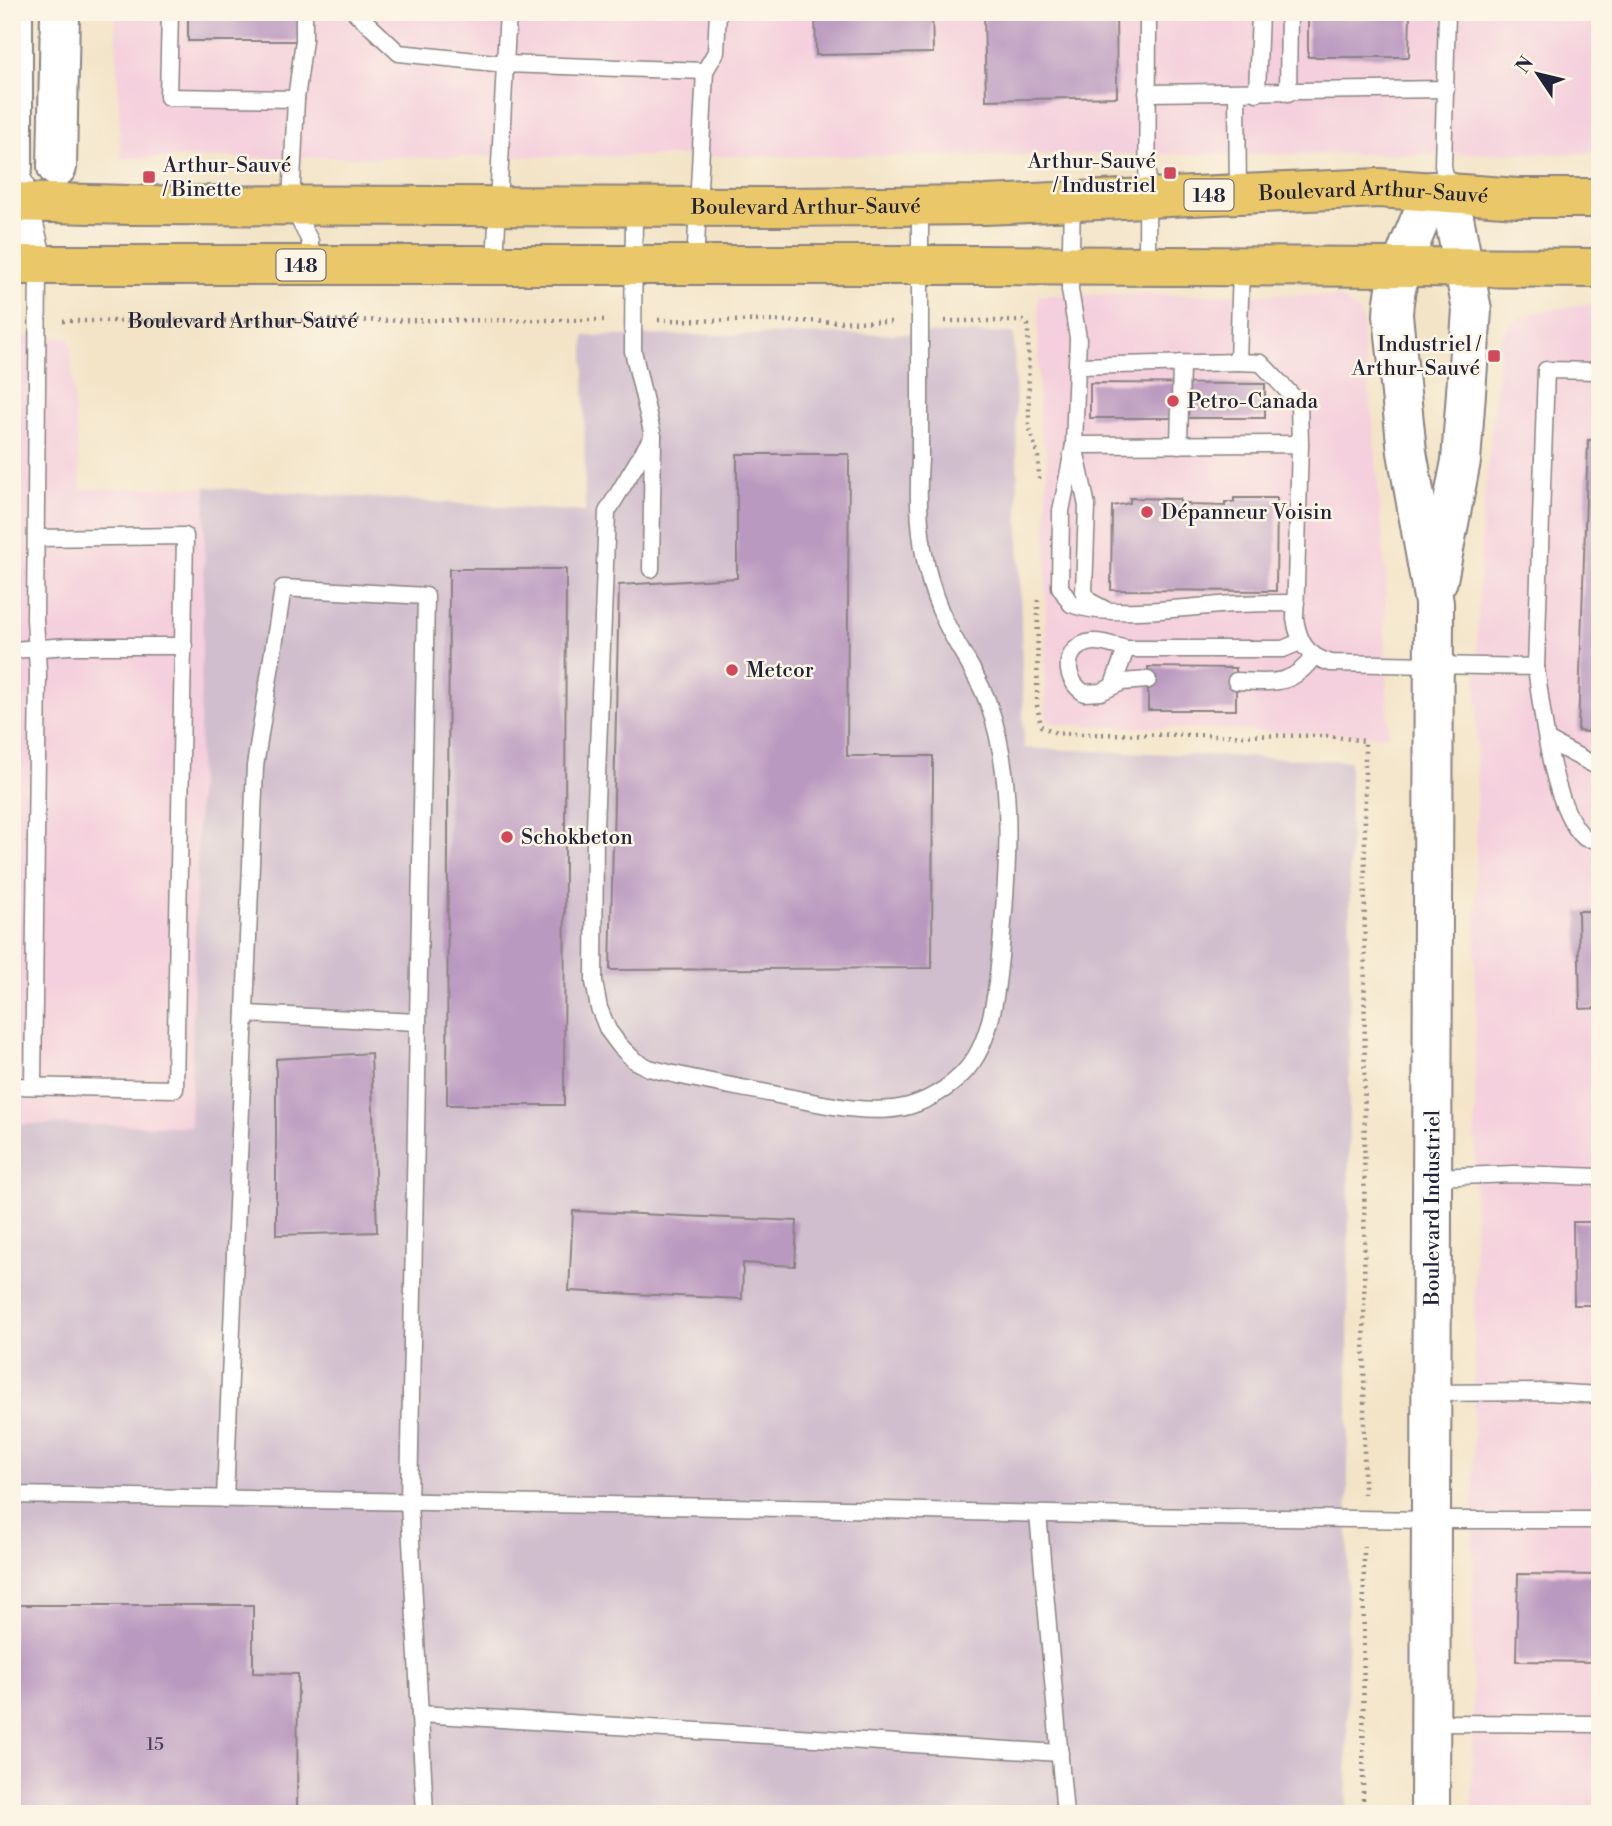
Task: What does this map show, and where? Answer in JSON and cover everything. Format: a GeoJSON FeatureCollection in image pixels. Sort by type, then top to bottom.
{"type":"FeatureCollection","features":[{"type":"Feature","properties":{"kind":"main road","name":"Boulevard Arthur-Sauvé"},"geometry":{"type":"LineString","coordinates":[[31,188],[130,205],[920,205],[1147,198],[1441,183],[1518,198],[1600,198]]}},
{"type":"Feature","properties":{"kind":"main road","name":"148"},"geometry":{"type":"LineString","coordinates":[[25,265],[1600,268]]}},
{"type":"Feature","properties":{"kind":"street"},"geometry":{"type":"LineString","coordinates":[[13,12],[31,188]]}},
{"type":"Feature","properties":{"kind":"street"},"geometry":{"type":"LineString","coordinates":[[25,265],[31,188],[60,12]]}},
{"type":"Feature","properties":{"kind":"street","name":"Boulevard Industriel"},"geometry":{"type":"LineString","coordinates":[[1434,603],[1407,452],[1394,331],[1394,300],[1402,268],[1441,183]]}},
{"type":"Feature","properties":{"kind":"street","name":"Boulevard Industriel"},"geometry":{"type":"LineString","coordinates":[[1430,1814],[1434,603],[1461,461],[1472,310],[1465,268],[1441,183]]}},
{"type":"Feature","properties":{"kind":"lane"},"geometry":{"type":"LineString","coordinates":[[170,12],[168,97],[296,99]]}},
{"type":"Feature","properties":{"kind":"lane"},"geometry":{"type":"LineString","coordinates":[[304,12],[304,40],[296,99],[291,204],[310,241],[310,265]]}},
{"type":"Feature","properties":{"kind":"lane"},"geometry":{"type":"LineString","coordinates":[[355,12],[400,53],[505,64],[705,71]]}},
{"type":"Feature","properties":{"kind":"lane"},"geometry":{"type":"LineString","coordinates":[[495,264],[508,12]]}},
{"type":"Feature","properties":{"kind":"lane"},"geometry":{"type":"LineString","coordinates":[[695,265],[705,71],[716,52],[718,12]]}},
{"type":"Feature","properties":{"kind":"lane"},"geometry":{"type":"LineString","coordinates":[[1147,266],[1148,12]]}},
{"type":"Feature","properties":{"kind":"lane"},"geometry":{"type":"LineString","coordinates":[[1257,93],[1260,12]]}},
{"type":"Feature","properties":{"kind":"lane"},"geometry":{"type":"LineString","coordinates":[[1288,93],[1289,12]]}},
{"type":"Feature","properties":{"kind":"lane"},"geometry":{"type":"LineString","coordinates":[[1441,183],[1447,12]]}},
{"type":"Feature","properties":{"kind":"lane"},"geometry":{"type":"LineString","coordinates":[[1147,93],[1446,89]]}},
{"type":"Feature","properties":{"kind":"lane"},"geometry":{"type":"LineString","coordinates":[[1237,93],[1238,194]]}},
{"type":"Feature","properties":{"kind":"lane"},"geometry":{"type":"LineString","coordinates":[[1072,201],[1070,290],[1078,338],[1074,445],[1061,511],[1060,587],[1070,604],[1091,610],[1296,603]]}},
{"type":"Feature","properties":{"kind":"lane"},"geometry":{"type":"LineString","coordinates":[[653,436],[607,512],[595,829],[594,982],[599,1008],[608,1030],[635,1061],[649,1068],[828,1104],[870,1109],[907,1106],[934,1096],[973,1062],[983,1042],[998,971],[1007,872],[1005,784],[989,704],[944,619],[925,562],[917,498],[920,459],[920,205]]}},
{"type":"Feature","properties":{"kind":"lane"},"geometry":{"type":"LineString","coordinates":[[634,206],[633,351],[653,436],[651,569]]}},
{"type":"Feature","properties":{"kind":"lane"},"geometry":{"type":"LineString","coordinates":[[25,265],[36,538],[33,1085]]}},
{"type":"Feature","properties":{"kind":"lane"},"geometry":{"type":"LineString","coordinates":[[1238,362],[1241,267]]}},
{"type":"Feature","properties":{"kind":"lane"},"geometry":{"type":"LineString","coordinates":[[1179,445],[1181,363]]}},
{"type":"Feature","properties":{"kind":"lane"},"geometry":{"type":"LineString","coordinates":[[1077,366],[1261,363],[1299,403],[1296,618],[1300,642],[1314,656],[1331,663],[1536,667]]}},
{"type":"Feature","properties":{"kind":"lane"},"geometry":{"type":"LineString","coordinates":[[1600,371],[1546,370],[1536,667],[1550,762],[1571,821],[1585,838],[1600,840]]}},
{"type":"Feature","properties":{"kind":"lane"},"geometry":{"type":"LineString","coordinates":[[1074,445],[1300,444]]}},
{"type":"Feature","properties":{"kind":"lane"},"geometry":{"type":"LineString","coordinates":[[1074,445],[1087,506],[1084,592],[1096,607],[1106,610]]}},
{"type":"Feature","properties":{"kind":"lane"},"geometry":{"type":"LineString","coordinates":[[12,1086],[176,1089],[185,536],[36,538]]}},
{"type":"Feature","properties":{"kind":"lane"},"geometry":{"type":"LineString","coordinates":[[225,1499],[255,766],[283,588],[426,596],[409,1502],[425,1814]]}},
{"type":"Feature","properties":{"kind":"lane"},"geometry":{"type":"LineString","coordinates":[[1148,680],[1129,680],[1101,692],[1084,693],[1070,679],[1069,662],[1074,652],[1090,642],[1126,649],[1283,649],[1300,642]]}},
{"type":"Feature","properties":{"kind":"lane"},"geometry":{"type":"LineString","coordinates":[[12,650],[184,646]]}},
{"type":"Feature","properties":{"kind":"lane"},"geometry":{"type":"LineString","coordinates":[[1114,685],[1126,649]]}},
{"type":"Feature","properties":{"kind":"lane"},"geometry":{"type":"LineString","coordinates":[[1236,681],[1281,682],[1301,672],[1314,656]]}},
{"type":"Feature","properties":{"kind":"lane"},"geometry":{"type":"LineString","coordinates":[[1547,740],[1600,768]]}},
{"type":"Feature","properties":{"kind":"lane"},"geometry":{"type":"LineString","coordinates":[[245,1014],[418,1022]]}},
{"type":"Feature","properties":{"kind":"lane"},"geometry":{"type":"LineString","coordinates":[[1432,1177],[1514,1174],[1600,1177]]}},
{"type":"Feature","properties":{"kind":"lane"},"geometry":{"type":"LineString","coordinates":[[1431,1393],[1547,1392],[1600,1395]]}},
{"type":"Feature","properties":{"kind":"lane"},"geometry":{"type":"LineString","coordinates":[[12,1495],[1038,1514],[1600,1520]]}},
{"type":"Feature","properties":{"kind":"lane"},"geometry":{"type":"LineString","coordinates":[[1038,1514],[1065,1814]]}},
{"type":"Feature","properties":{"kind":"lane"},"geometry":{"type":"LineString","coordinates":[[420,1714],[1060,1753]]}},
{"type":"Feature","properties":{"kind":"lane"},"geometry":{"type":"LineString","coordinates":[[1430,1723],[1600,1724]]}},
{"type":"Feature","properties":{"kind":"path","name":"Boulevard Arthur-Sauvé"},"geometry":{"type":"LineString","coordinates":[[69,321],[585,320]]}},
{"type":"Feature","properties":{"kind":"path"},"geometry":{"type":"LineString","coordinates":[[681,320],[920,322]]}},
{"type":"Feature","properties":{"kind":"path"},"geometry":{"type":"LineString","coordinates":[[1364,1478],[1365,741]]}},
{"type":"Feature","properties":{"kind":"path"},"geometry":{"type":"LineString","coordinates":[[1363,1814],[1364,1563]]}},
{"type":"Feature","properties":{"kind":"shaded area"},"geometry":{"type":"Polygon","coordinates":[[[115,12],[1600,12],[1600,153],[121,158],[115,12]]]}},
{"type":"Feature","properties":{"kind":"shaded area"},"geometry":{"type":"Polygon","coordinates":[[[1280,294],[1338,297],[1357,310],[1363,320],[1363,349],[1372,412],[1386,577],[1389,736],[1056,724],[1049,721],[1045,714],[1047,453],[1039,429],[1038,295],[1280,294]]]}},
{"type":"Feature","properties":{"kind":"shaded area"},"geometry":{"type":"Polygon","coordinates":[[[1600,302],[1600,1814],[1472,1814],[1477,638],[1482,519],[1501,340],[1517,319],[1532,313],[1600,302]]]}},
{"type":"Feature","properties":{"kind":"shaded area"},"geometry":{"type":"Polygon","coordinates":[[[1014,333],[1024,748],[1350,761],[1347,1814],[12,1814],[12,1124],[190,1126],[206,487],[585,512],[584,336],[1014,333]]]}},
{"type":"Feature","properties":{"kind":"shaded area"},"geometry":{"type":"Polygon","coordinates":[[[12,335],[70,338],[81,489],[206,487],[190,1127],[12,1124],[12,335]]]}},
{"type":"Feature","properties":{"kind":"building"},"geometry":{"type":"Polygon","coordinates":[[[188,12],[299,12],[298,41],[188,41],[188,12]]]}},
{"type":"Feature","properties":{"kind":"building"},"geometry":{"type":"Polygon","coordinates":[[[815,12],[932,12],[933,53],[816,55],[815,12]]]}},
{"type":"Feature","properties":{"kind":"building"},"geometry":{"type":"Polygon","coordinates":[[[984,12],[1116,12],[1117,97],[986,100],[984,12]]]}},
{"type":"Feature","properties":{"kind":"building"},"geometry":{"type":"Polygon","coordinates":[[[1308,12],[1410,12],[1409,57],[1308,57],[1308,12]]]}},
{"type":"Feature","properties":{"kind":"building"},"geometry":{"type":"Polygon","coordinates":[[[1090,383],[1265,384],[1265,418],[1090,418],[1090,383]]]}},
{"type":"Feature","properties":{"kind":"building"},"geometry":{"type":"Polygon","coordinates":[[[1588,440],[1600,440],[1600,733],[1578,731],[1588,440]]]}},
{"type":"Feature","properties":{"kind":"building","name":"Metcor"},"geometry":{"type":"Polygon","coordinates":[[[737,454],[849,454],[847,756],[933,756],[932,968],[610,970],[619,585],[737,578],[737,454]]]}},
{"type":"Feature","properties":{"kind":"building"},"geometry":{"type":"Polygon","coordinates":[[[1130,498],[1180,499],[1180,503],[1190,505],[1225,506],[1225,502],[1234,502],[1234,498],[1277,498],[1276,591],[1111,590],[1112,506],[1130,503],[1130,498]]]}},
{"type":"Feature","properties":{"kind":"building","name":"Schokbeton"},"geometry":{"type":"Polygon","coordinates":[[[449,569],[566,569],[564,1105],[447,1105],[449,569]]]}},
{"type":"Feature","properties":{"kind":"building"},"geometry":{"type":"Polygon","coordinates":[[[1148,667],[1236,668],[1236,710],[1148,710],[1148,667]]]}},
{"type":"Feature","properties":{"kind":"building"},"geometry":{"type":"Polygon","coordinates":[[[1578,911],[1600,911],[1600,1008],[1580,1009],[1578,911]]]}},
{"type":"Feature","properties":{"kind":"building"},"geometry":{"type":"Polygon","coordinates":[[[371,1053],[377,1232],[276,1235],[276,1059],[371,1053]]]}},
{"type":"Feature","properties":{"kind":"building"},"geometry":{"type":"Polygon","coordinates":[[[573,1211],[797,1221],[795,1266],[743,1263],[742,1299],[569,1291],[573,1211]]]}},
{"type":"Feature","properties":{"kind":"building"},"geometry":{"type":"Polygon","coordinates":[[[1573,1222],[1600,1222],[1600,1305],[1574,1305],[1573,1222]]]}},
{"type":"Feature","properties":{"kind":"building"},"geometry":{"type":"Polygon","coordinates":[[[1518,1574],[1600,1575],[1600,1662],[1516,1661],[1518,1574]]]}},
{"type":"Feature","properties":{"kind":"building"},"geometry":{"type":"Polygon","coordinates":[[[12,1605],[253,1605],[253,1673],[298,1674],[297,1814],[12,1814],[12,1605]]]}},
{"type":"Feature","properties":{"kind":"place","name":"Arthur-Sauvé / Industriel"},"geometry":{"type":"Point","coordinates":[1170,173]}},
{"type":"Feature","properties":{"kind":"place","name":"Arthur-Sauvé / Binette"},"geometry":{"type":"Point","coordinates":[149,177]}},
{"type":"Feature","properties":{"kind":"place","name":"Industriel / Arthur-Sauvé"},"geometry":{"type":"Point","coordinates":[1494,356]}},
{"type":"Feature","properties":{"kind":"place","name":"Petro-Canada"},"geometry":{"type":"Point","coordinates":[1173,401]}},
{"type":"Feature","properties":{"kind":"place","name":"Dépanneur Voisin"},"geometry":{"type":"Point","coordinates":[1147,512]}},
{"type":"Feature","properties":{"kind":"place","name":"Metcor"},"geometry":{"type":"Point","coordinates":[732,670]}},
{"type":"Feature","properties":{"kind":"place","name":"Schokbeton"},"geometry":{"type":"Point","coordinates":[507,837]}}]}
